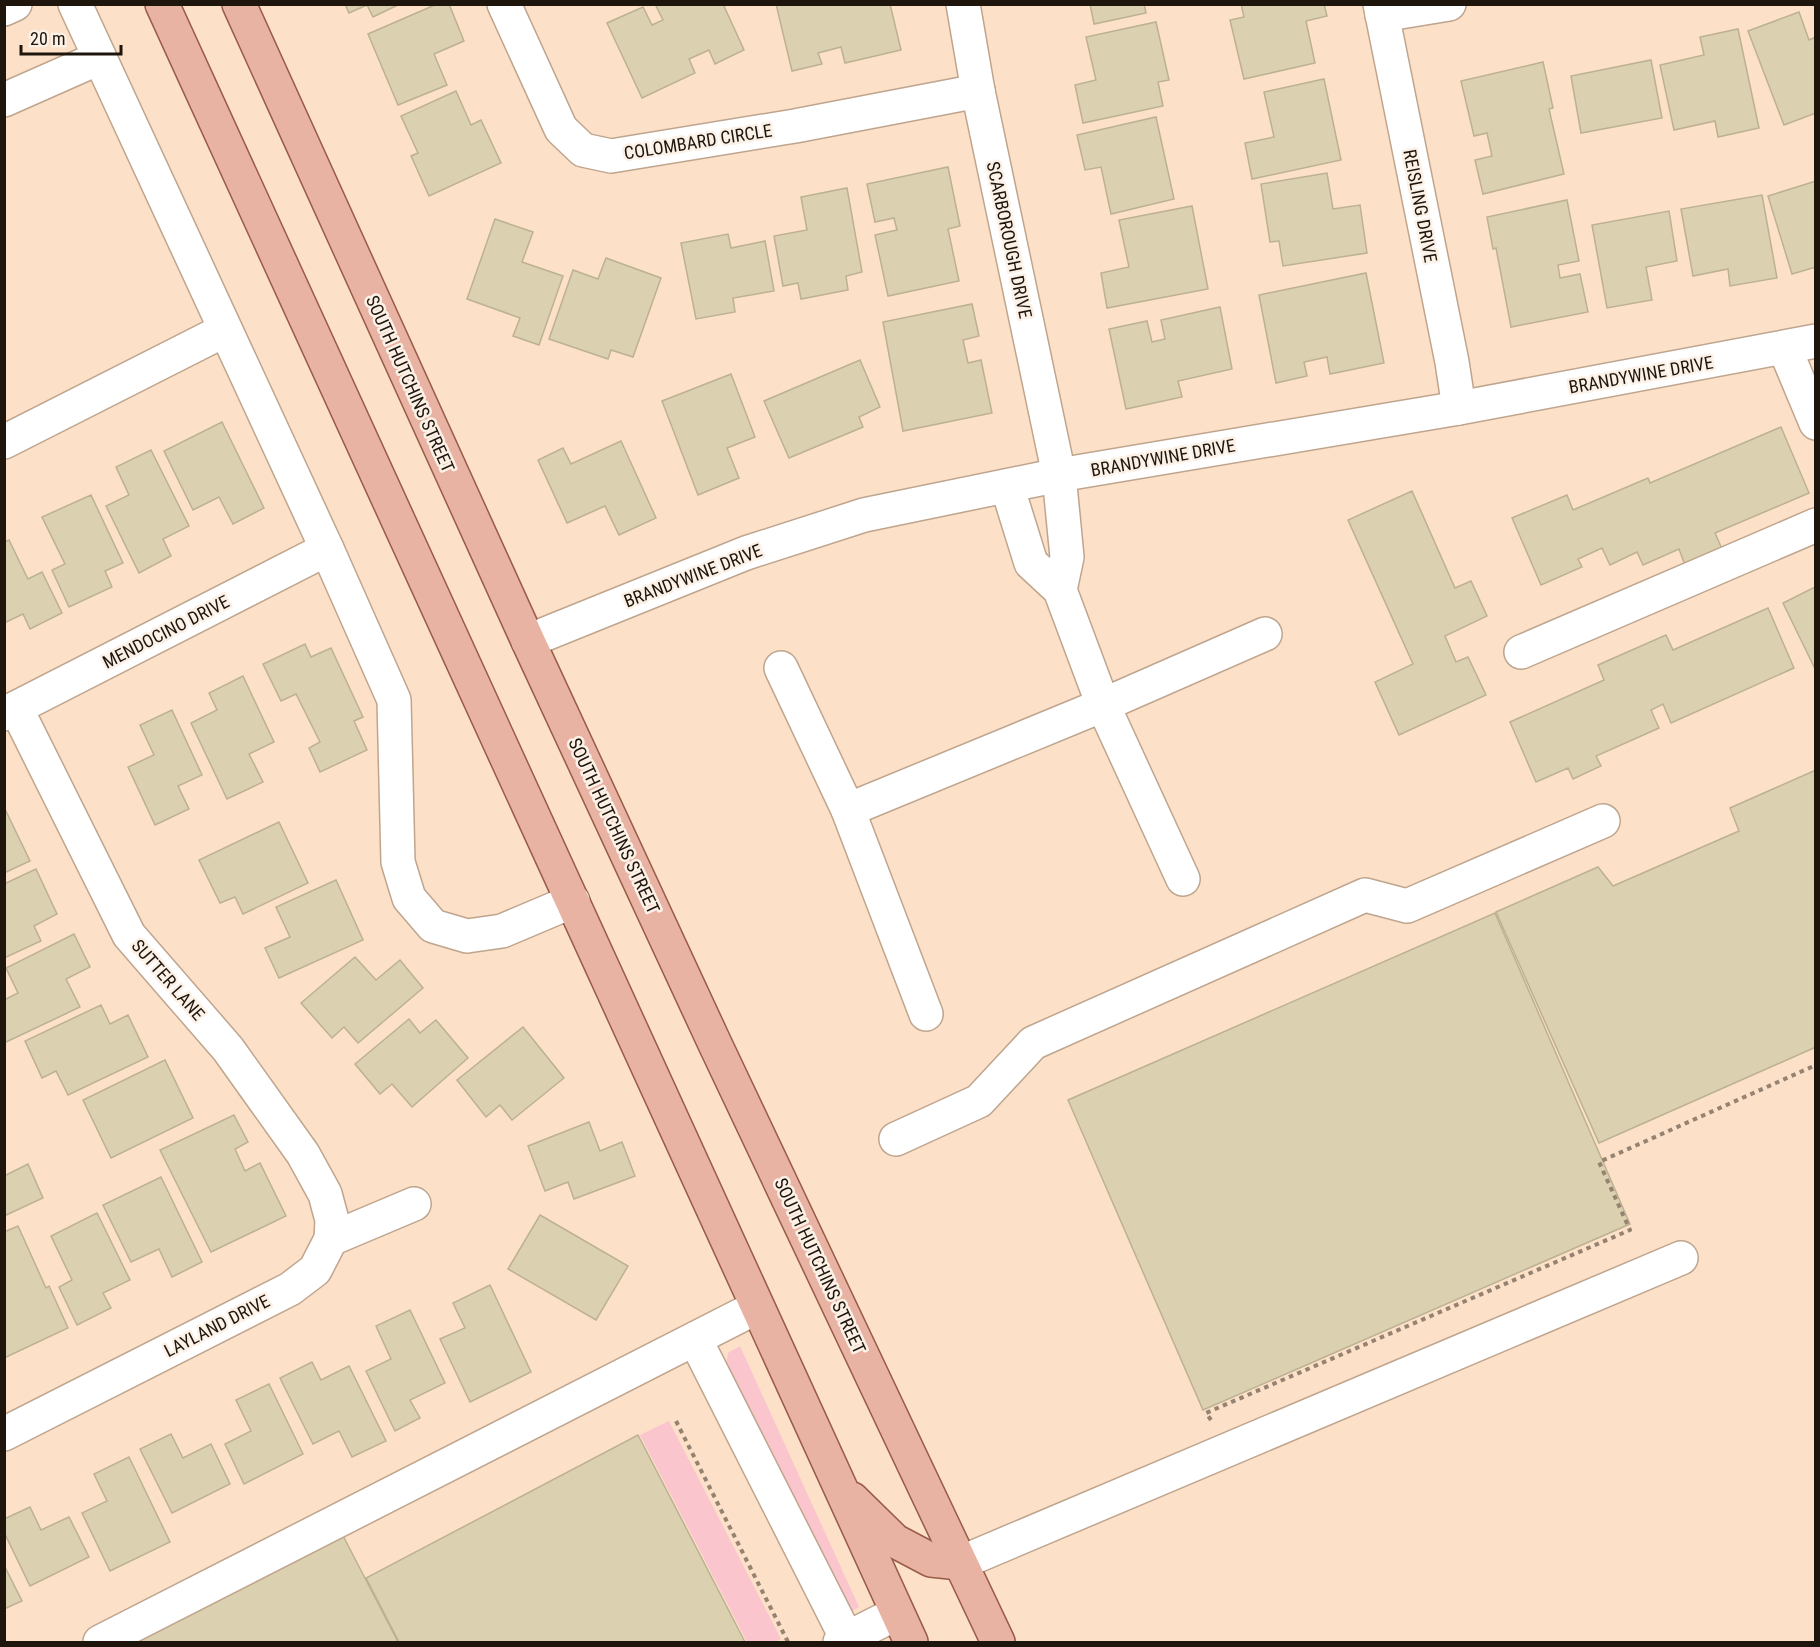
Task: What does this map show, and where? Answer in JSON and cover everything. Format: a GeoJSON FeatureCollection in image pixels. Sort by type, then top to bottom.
{"type":"FeatureCollection","features":[{"type":"Feature","properties":{"kind":"main road"},"geometry":{"type":"LineString","coordinates":[[162,4],[911,1642]]}},
{"type":"Feature","properties":{"kind":"main road","name":"SOUTH HUTCHINS STREET"},"geometry":{"type":"LineString","coordinates":[[239,4],[528,642],[998,1642]]}},
{"type":"Feature","properties":{"kind":"main road"},"geometry":{"type":"LineString","coordinates":[[838,1485],[895,1541],[931,1560],[960,1563]]}},
{"type":"Feature","properties":{"kind":"street"},"geometry":{"type":"LineString","coordinates":[[4,9],[15,4]]}},
{"type":"Feature","properties":{"kind":"street"},"geometry":{"type":"LineString","coordinates":[[75,4],[327,549],[394,700],[399,862],[409,898],[433,926],[468,936],[502,931],[573,901]]}},
{"type":"Feature","properties":{"kind":"street","name":"COLOMBARD CIRCLE"},"geometry":{"type":"LineString","coordinates":[[504,4],[561,129],[583,150],[611,156],[795,126],[978,91]]}},
{"type":"Feature","properties":{"kind":"street","name":"SCARBOROUGH DRIVE"},"geometry":{"type":"LineString","coordinates":[[963,4],[978,91],[1059,475],[1067,557],[1060,590]]}},
{"type":"Feature","properties":{"kind":"street"},"geometry":{"type":"LineString","coordinates":[[1381,10],[1449,4]]}},
{"type":"Feature","properties":{"kind":"street","name":"REISLING DRIVE"},"geometry":{"type":"LineString","coordinates":[[1381,10],[1452,362],[1459,408]]}},
{"type":"Feature","properties":{"kind":"street"},"geometry":{"type":"LineString","coordinates":[[4,100],[99,58]]}},
{"type":"Feature","properties":{"kind":"street"},"geometry":{"type":"LineString","coordinates":[[4,442],[225,330]]}},
{"type":"Feature","properties":{"kind":"street"},"geometry":{"type":"LineString","coordinates":[[1800,345],[1815,423]]}},
{"type":"Feature","properties":{"kind":"street","name":"BRANDYWINE DRIVE"},"geometry":{"type":"LineString","coordinates":[[528,642],[746,553],[864,515],[1059,475],[1459,408],[1800,345]]}},
{"type":"Feature","properties":{"kind":"street"},"geometry":{"type":"LineString","coordinates":[[1007,486],[1031,563],[1060,590],[1102,705],[1183,879]]}},
{"type":"Feature","properties":{"kind":"street"},"geometry":{"type":"LineString","coordinates":[[1521,652],[1815,525]]}},
{"type":"Feature","properties":{"kind":"street","name":"MENDOCINO DRIVE"},"geometry":{"type":"LineString","coordinates":[[10,711],[327,549]]}},
{"type":"Feature","properties":{"kind":"street"},"geometry":{"type":"LineString","coordinates":[[848,810],[1102,705],[1265,634]]}},
{"type":"Feature","properties":{"kind":"street"},"geometry":{"type":"LineString","coordinates":[[781,669],[848,810],[926,1014]]}},
{"type":"Feature","properties":{"kind":"street","name":"SUTTER LANE"},"geometry":{"type":"LineString","coordinates":[[10,711],[129,935],[228,1049],[303,1154],[325,1194],[332,1220],[331,1239]]}},
{"type":"Feature","properties":{"kind":"street"},"geometry":{"type":"LineString","coordinates":[[896,1139],[979,1101],[1033,1042],[1365,895],[1407,906],[1603,821]]}},
{"type":"Feature","properties":{"kind":"street"},"geometry":{"type":"LineString","coordinates":[[331,1239],[414,1204]]}},
{"type":"Feature","properties":{"kind":"street","name":"LAYLAND DRIVE"},"geometry":{"type":"LineString","coordinates":[[4,1434],[290,1289],[315,1270],[331,1239]]}},
{"type":"Feature","properties":{"kind":"street"},"geometry":{"type":"LineString","coordinates":[[960,1563],[1681,1258]]}},
{"type":"Feature","properties":{"kind":"street"},"geometry":{"type":"LineString","coordinates":[[99,1642],[757,1307]]}},
{"type":"Feature","properties":{"kind":"street"},"geometry":{"type":"LineString","coordinates":[[695,1339],[844,1641],[897,1613]]}},
{"type":"Feature","properties":{"kind":"path"},"geometry":{"type":"LineString","coordinates":[[1212,1422],[1206,1413],[1630,1230],[1599,1162],[1815,1065]]}},
{"type":"Feature","properties":{"kind":"path"},"geometry":{"type":"LineString","coordinates":[[676,1421],[788,1642]]}},
{"type":"Feature","properties":{"kind":"shaded area"},"geometry":{"type":"Polygon","coordinates":[[[740,1346],[859,1607],[852,1611],[848,1609],[726,1365],[728,1353],[740,1346]]]}},
{"type":"Feature","properties":{"kind":"shaded area"},"geometry":{"type":"Polygon","coordinates":[[[669,1421],[781,1639],[774,1642],[747,1642],[640,1435],[669,1421]]]}},
{"type":"Feature","properties":{"kind":"building"},"geometry":{"type":"Polygon","coordinates":[[[345,4],[400,4],[373,17],[367,5],[349,13],[345,4]]]}},
{"type":"Feature","properties":{"kind":"building"},"geometry":{"type":"Polygon","coordinates":[[[437,4],[449,4],[464,41],[434,54],[447,85],[398,105],[368,34],[437,4]]]}},
{"type":"Feature","properties":{"kind":"building"},"geometry":{"type":"Polygon","coordinates":[[[655,4],[723,4],[744,50],[715,64],[709,50],[689,59],[695,73],[642,98],[607,23],[643,7],[652,25],[663,20],[655,4]]]}},
{"type":"Feature","properties":{"kind":"building"},"geometry":{"type":"Polygon","coordinates":[[[776,4],[890,4],[901,50],[845,63],[841,47],[818,53],[822,64],[792,71],[776,4]]]}},
{"type":"Feature","properties":{"kind":"building"},"geometry":{"type":"Polygon","coordinates":[[[1090,4],[1144,4],[1146,13],[1094,24],[1090,4]]]}},
{"type":"Feature","properties":{"kind":"building"},"geometry":{"type":"Polygon","coordinates":[[[1241,4],[1324,4],[1327,16],[1306,21],[1315,63],[1244,79],[1230,20],[1244,17],[1241,4]]]}},
{"type":"Feature","properties":{"kind":"building"},"geometry":{"type":"Polygon","coordinates":[[[1799,12],[1809,40],[1816,37],[1816,113],[1784,125],[1748,31],[1799,12]]]}},
{"type":"Feature","properties":{"kind":"building"},"geometry":{"type":"Polygon","coordinates":[[[1156,22],[1169,80],[1158,82],[1163,106],[1083,123],[1075,85],[1096,80],[1086,37],[1156,22]]]}},
{"type":"Feature","properties":{"kind":"building"},"geometry":{"type":"Polygon","coordinates":[[[1738,29],[1759,128],[1718,137],[1715,121],[1674,130],[1660,65],[1704,55],[1700,37],[1738,29]]]}},
{"type":"Feature","properties":{"kind":"building"},"geometry":{"type":"Polygon","coordinates":[[[1651,60],[1662,118],[1581,133],[1571,76],[1651,60]]]}},
{"type":"Feature","properties":{"kind":"building"},"geometry":{"type":"Polygon","coordinates":[[[1543,62],[1553,108],[1549,109],[1564,174],[1483,194],[1475,160],[1492,156],[1487,133],[1474,136],[1461,81],[1543,62]]]}},
{"type":"Feature","properties":{"kind":"building"},"geometry":{"type":"Polygon","coordinates":[[[1324,79],[1341,160],[1252,179],[1245,143],[1274,137],[1264,92],[1324,79]]]}},
{"type":"Feature","properties":{"kind":"building"},"geometry":{"type":"Polygon","coordinates":[[[456,91],[471,125],[481,120],[501,163],[429,196],[411,156],[418,153],[401,116],[456,91]]]}},
{"type":"Feature","properties":{"kind":"building"},"geometry":{"type":"Polygon","coordinates":[[[1156,117],[1174,199],[1111,214],[1101,167],[1085,170],[1077,135],[1156,117]]]}},
{"type":"Feature","properties":{"kind":"building"},"geometry":{"type":"Polygon","coordinates":[[[948,167],[960,226],[948,229],[959,281],[888,296],[875,235],[897,230],[894,218],[875,222],[867,184],[948,167]]]}},
{"type":"Feature","properties":{"kind":"building"},"geometry":{"type":"Polygon","coordinates":[[[1327,173],[1333,209],[1360,205],[1367,253],[1283,266],[1279,241],[1270,242],[1261,184],[1327,173]]]}},
{"type":"Feature","properties":{"kind":"building"},"geometry":{"type":"Polygon","coordinates":[[[1816,181],[1816,267],[1792,274],[1768,196],[1816,181]]]}},
{"type":"Feature","properties":{"kind":"building"},"geometry":{"type":"Polygon","coordinates":[[[847,188],[862,272],[846,276],[848,290],[801,299],[798,283],[783,286],[774,236],[807,230],[801,197],[847,188]]]}},
{"type":"Feature","properties":{"kind":"building"},"geometry":{"type":"Polygon","coordinates":[[[1762,195],[1777,278],[1730,286],[1728,269],[1693,276],[1681,209],[1762,195]]]}},
{"type":"Feature","properties":{"kind":"building"},"geometry":{"type":"Polygon","coordinates":[[[1567,200],[1579,261],[1558,265],[1560,278],[1580,274],[1588,312],[1511,327],[1496,248],[1493,249],[1487,217],[1567,200]]]}},
{"type":"Feature","properties":{"kind":"building"},"geometry":{"type":"Polygon","coordinates":[[[1192,206],[1208,289],[1107,308],[1101,273],[1129,267],[1119,220],[1192,206]]]}},
{"type":"Feature","properties":{"kind":"building"},"geometry":{"type":"Polygon","coordinates":[[[1669,211],[1677,261],[1646,267],[1652,300],[1607,308],[1592,225],[1669,211]]]}},
{"type":"Feature","properties":{"kind":"building"},"geometry":{"type":"Polygon","coordinates":[[[495,219],[533,232],[522,262],[563,276],[539,345],[513,336],[520,318],[467,299],[495,219]]]}},
{"type":"Feature","properties":{"kind":"building"},"geometry":{"type":"Polygon","coordinates":[[[728,234],[731,248],[765,241],[774,291],[733,298],[735,312],[696,319],[681,243],[728,234]]]}},
{"type":"Feature","properties":{"kind":"building"},"geometry":{"type":"Polygon","coordinates":[[[606,258],[661,278],[633,357],[611,350],[608,359],[549,339],[573,270],[598,279],[606,258]]]}},
{"type":"Feature","properties":{"kind":"building"},"geometry":{"type":"Polygon","coordinates":[[[1366,273],[1384,363],[1330,374],[1327,357],[1304,362],[1307,376],[1276,383],[1259,295],[1366,273]]]}},
{"type":"Feature","properties":{"kind":"building"},"geometry":{"type":"Polygon","coordinates":[[[972,304],[979,336],[963,340],[968,363],[981,360],[992,413],[903,431],[883,322],[972,304]]]}},
{"type":"Feature","properties":{"kind":"building"},"geometry":{"type":"Polygon","coordinates":[[[1220,307],[1232,369],[1178,381],[1182,397],[1126,409],[1109,329],[1147,321],[1152,342],[1165,339],[1161,320],[1220,307]]]}},
{"type":"Feature","properties":{"kind":"building"},"geometry":{"type":"Polygon","coordinates":[[[860,360],[880,407],[859,417],[863,427],[789,458],[764,401],[860,360]]]}},
{"type":"Feature","properties":{"kind":"building"},"geometry":{"type":"Polygon","coordinates":[[[731,374],[755,437],[727,448],[739,478],[698,495],[662,401],[731,374]]]}},
{"type":"Feature","properties":{"kind":"building"},"geometry":{"type":"Polygon","coordinates":[[[222,422],[264,508],[233,524],[219,497],[193,510],[164,451],[222,422]]]}},
{"type":"Feature","properties":{"kind":"building"},"geometry":{"type":"Polygon","coordinates":[[[1781,427],[1809,493],[1715,533],[1722,549],[1685,565],[1679,549],[1643,565],[1637,552],[1610,565],[1602,548],[1578,559],[1582,567],[1541,585],[1512,518],[1567,495],[1573,510],[1648,478],[1650,483],[1781,427]]]}},
{"type":"Feature","properties":{"kind":"building"},"geometry":{"type":"Polygon","coordinates":[[[621,441],[656,518],[619,535],[605,506],[567,523],[538,460],[563,448],[571,464],[621,441]]]}},
{"type":"Feature","properties":{"kind":"building"},"geometry":{"type":"Polygon","coordinates":[[[151,450],[189,526],[163,539],[171,556],[139,573],[106,506],[129,495],[116,467],[151,450]]]}},
{"type":"Feature","properties":{"kind":"building"},"geometry":{"type":"Polygon","coordinates":[[[1412,491],[1455,588],[1471,581],[1487,616],[1445,636],[1456,662],[1468,657],[1486,695],[1399,735],[1375,682],[1413,664],[1348,520],[1412,491]]]}},
{"type":"Feature","properties":{"kind":"building"},"geometry":{"type":"Polygon","coordinates":[[[91,495],[123,563],[105,571],[112,587],[69,607],[52,570],[65,564],[42,517],[91,495]]]}},
{"type":"Feature","properties":{"kind":"building"},"geometry":{"type":"Polygon","coordinates":[[[9,540],[28,579],[42,572],[62,613],[30,629],[23,614],[4,623],[4,542],[9,540]]]}},
{"type":"Feature","properties":{"kind":"building"},"geometry":{"type":"Polygon","coordinates":[[[1816,588],[1816,671],[1783,603],[1816,588]]]}},
{"type":"Feature","properties":{"kind":"building"},"geometry":{"type":"Polygon","coordinates":[[[1768,608],[1794,668],[1671,723],[1663,704],[1651,710],[1659,728],[1596,756],[1601,766],[1573,779],[1568,768],[1536,782],[1510,722],[1604,680],[1598,665],[1666,635],[1673,650],[1768,608]]]}},
{"type":"Feature","properties":{"kind":"building"},"geometry":{"type":"Polygon","coordinates":[[[305,644],[311,657],[331,648],[363,717],[354,721],[367,750],[320,772],[309,748],[320,742],[296,694],[281,701],[263,664],[305,644]]]}},
{"type":"Feature","properties":{"kind":"building"},"geometry":{"type":"Polygon","coordinates":[[[243,676],[274,742],[249,754],[263,782],[227,799],[191,723],[217,710],[209,693],[243,676]]]}},
{"type":"Feature","properties":{"kind":"building"},"geometry":{"type":"Polygon","coordinates":[[[172,710],[202,775],[178,786],[189,809],[155,825],[128,767],[154,755],[140,725],[172,710]]]}},
{"type":"Feature","properties":{"kind":"building"},"geometry":{"type":"Polygon","coordinates":[[[1816,770],[1816,1047],[1599,1143],[1496,912],[1598,867],[1613,886],[1739,831],[1730,808],[1816,770]]]}},
{"type":"Feature","properties":{"kind":"building"},"geometry":{"type":"Polygon","coordinates":[[[4,807],[30,861],[4,873],[4,807]]]}},
{"type":"Feature","properties":{"kind":"building"},"geometry":{"type":"Polygon","coordinates":[[[279,822],[308,883],[243,914],[235,897],[220,903],[199,860],[279,822]]]}},
{"type":"Feature","properties":{"kind":"building"},"geometry":{"type":"Polygon","coordinates":[[[36,869],[57,914],[34,926],[41,941],[4,958],[4,884],[36,869]]]}},
{"type":"Feature","properties":{"kind":"building"},"geometry":{"type":"Polygon","coordinates":[[[336,880],[363,940],[279,978],[265,948],[290,937],[276,907],[336,880]]]}},
{"type":"Feature","properties":{"kind":"building"},"geometry":{"type":"Polygon","coordinates":[[[1495,913],[1630,1224],[1203,1410],[1068,1100],[1495,913]]]}},
{"type":"Feature","properties":{"kind":"building"},"geometry":{"type":"Polygon","coordinates":[[[74,934],[90,967],[66,979],[80,1007],[4,1043],[4,1000],[18,993],[6,968],[74,934]]]}},
{"type":"Feature","properties":{"kind":"building"},"geometry":{"type":"Polygon","coordinates":[[[355,957],[376,980],[400,960],[423,988],[358,1043],[344,1027],[332,1038],[301,1003],[355,957]]]}},
{"type":"Feature","properties":{"kind":"building"},"geometry":{"type":"Polygon","coordinates":[[[101,1005],[110,1024],[128,1015],[148,1057],[68,1095],[56,1071],[42,1078],[25,1041],[101,1005]]]}},
{"type":"Feature","properties":{"kind":"building"},"geometry":{"type":"Polygon","coordinates":[[[409,1019],[420,1033],[436,1020],[468,1058],[412,1107],[392,1084],[380,1094],[355,1064],[409,1019]]]}},
{"type":"Feature","properties":{"kind":"building"},"geometry":{"type":"Polygon","coordinates":[[[523,1027],[564,1078],[512,1120],[500,1105],[486,1117],[457,1080],[523,1027]]]}},
{"type":"Feature","properties":{"kind":"building"},"geometry":{"type":"Polygon","coordinates":[[[165,1060],[193,1118],[111,1158],[83,1100],[165,1060]]]}},
{"type":"Feature","properties":{"kind":"building"},"geometry":{"type":"Polygon","coordinates":[[[234,1115],[248,1142],[235,1149],[245,1171],[260,1163],[286,1216],[211,1252],[160,1150],[234,1115]]]}},
{"type":"Feature","properties":{"kind":"building"},"geometry":{"type":"Polygon","coordinates":[[[589,1122],[600,1151],[622,1142],[635,1176],[574,1199],[568,1182],[545,1191],[528,1146],[589,1122]]]}},
{"type":"Feature","properties":{"kind":"building"},"geometry":{"type":"Polygon","coordinates":[[[28,1164],[43,1198],[4,1216],[4,1176],[28,1164]]]}},
{"type":"Feature","properties":{"kind":"building"},"geometry":{"type":"Polygon","coordinates":[[[161,1177],[202,1262],[172,1277],[159,1249],[131,1262],[103,1205],[161,1177]]]}},
{"type":"Feature","properties":{"kind":"building"},"geometry":{"type":"Polygon","coordinates":[[[97,1213],[130,1280],[103,1293],[111,1308],[77,1325],[59,1287],[72,1280],[51,1236],[97,1213]]]}},
{"type":"Feature","properties":{"kind":"building"},"geometry":{"type":"Polygon","coordinates":[[[540,1215],[628,1266],[596,1320],[508,1269],[540,1215]]]}},
{"type":"Feature","properties":{"kind":"building"},"geometry":{"type":"Polygon","coordinates":[[[18,1226],[46,1288],[49,1286],[68,1328],[4,1358],[4,1232],[18,1226]]]}},
{"type":"Feature","properties":{"kind":"building"},"geometry":{"type":"Polygon","coordinates":[[[490,1285],[531,1372],[470,1402],[440,1339],[465,1328],[453,1303],[490,1285]]]}},
{"type":"Feature","properties":{"kind":"building"},"geometry":{"type":"Polygon","coordinates":[[[410,1310],[445,1383],[410,1400],[420,1418],[395,1431],[366,1371],[391,1359],[376,1326],[410,1310]]]}},
{"type":"Feature","properties":{"kind":"building"},"geometry":{"type":"Polygon","coordinates":[[[312,1362],[321,1380],[349,1366],[386,1441],[352,1457],[339,1431],[313,1444],[280,1378],[312,1362]]]}},
{"type":"Feature","properties":{"kind":"building"},"geometry":{"type":"Polygon","coordinates":[[[269,1384],[303,1454],[244,1484],[225,1444],[251,1431],[236,1400],[269,1384]]]}},
{"type":"Feature","properties":{"kind":"building"},"geometry":{"type":"Polygon","coordinates":[[[171,1434],[183,1458],[211,1444],[230,1484],[172,1513],[140,1449],[171,1434]]]}},
{"type":"Feature","properties":{"kind":"building"},"geometry":{"type":"Polygon","coordinates":[[[638,1435],[745,1642],[399,1642],[366,1578],[638,1435]]]}},
{"type":"Feature","properties":{"kind":"building"},"geometry":{"type":"Polygon","coordinates":[[[129,1457],[170,1542],[110,1571],[82,1513],[107,1501],[94,1474],[129,1457]]]}},
{"type":"Feature","properties":{"kind":"building"},"geometry":{"type":"Polygon","coordinates":[[[30,1507],[41,1530],[69,1517],[89,1557],[30,1586],[4,1532],[4,1519],[30,1507]]]}},
{"type":"Feature","properties":{"kind":"building"},"geometry":{"type":"Polygon","coordinates":[[[338,1526],[398,1642],[111,1642],[338,1526]]]}},
{"type":"Feature","properties":{"kind":"building"},"geometry":{"type":"Polygon","coordinates":[[[4,1565],[22,1601],[4,1609],[4,1565]]]}}]}
